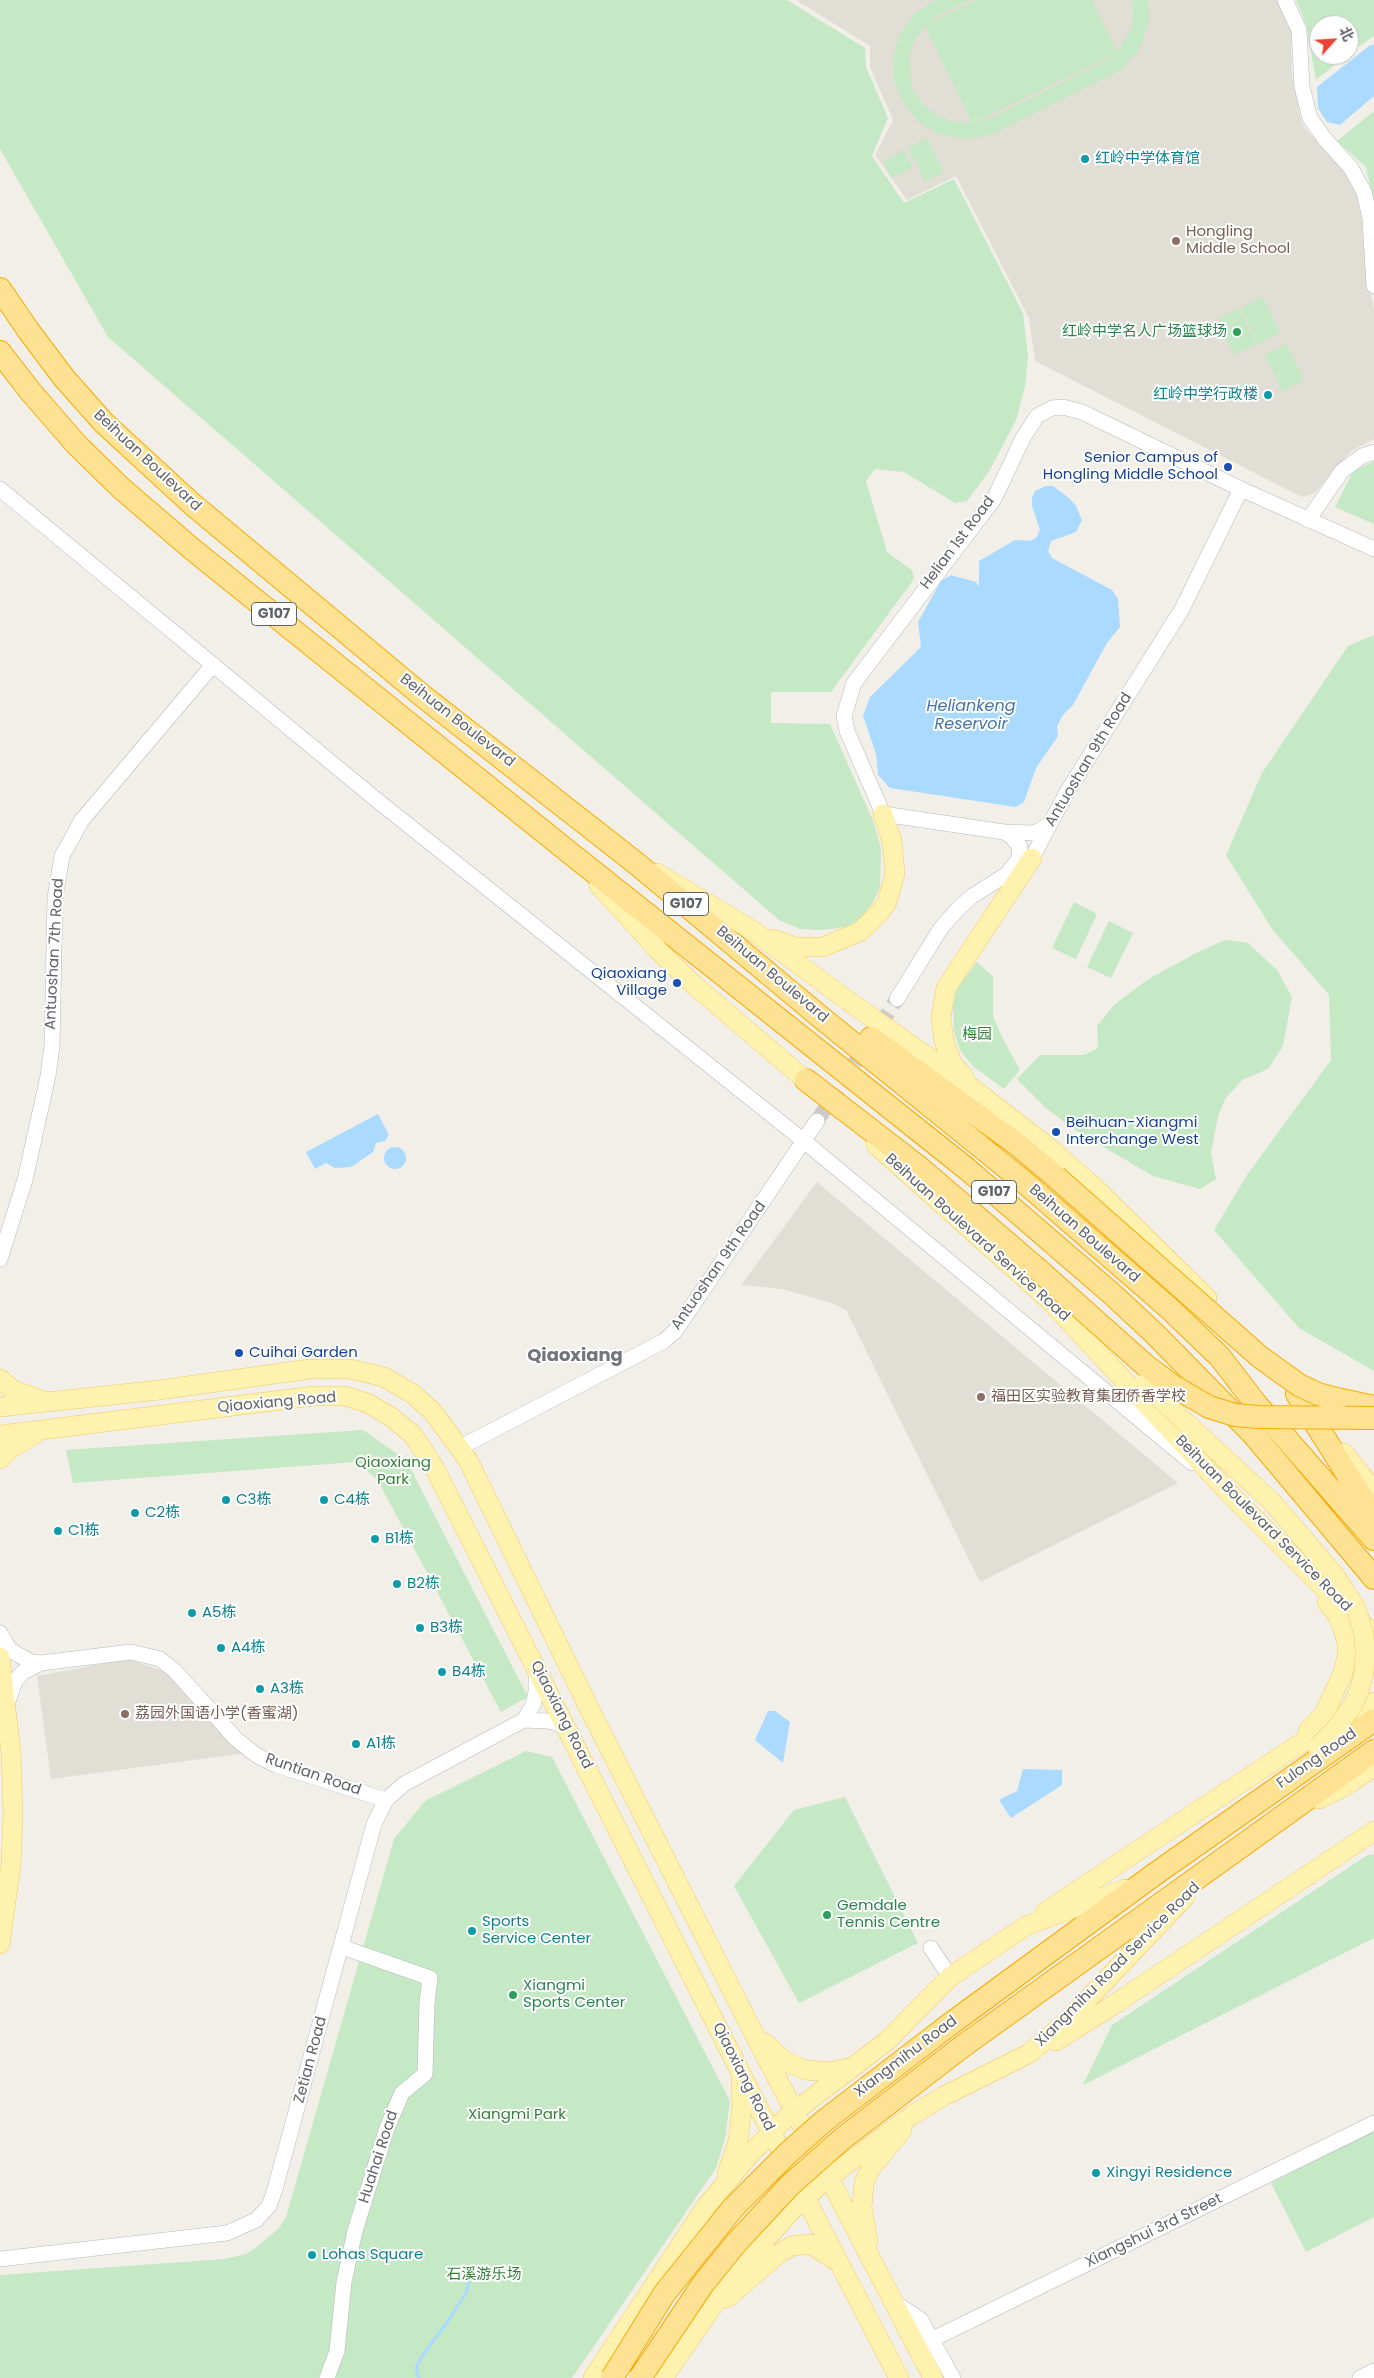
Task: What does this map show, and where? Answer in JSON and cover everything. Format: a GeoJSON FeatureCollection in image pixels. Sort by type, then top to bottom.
{"type":"FeatureCollection","features":[{"type":"Feature","properties":{"kind":"highway","name":"Beihuan Boulevard"},"geometry":{"type":"LineString","coordinates":[[0,289],[64,378],[104,423],[143,460],[419,693],[637,864],[744,937],[824,1020],[1024,1181],[1170,1309],[1220,1357],[1256,1404],[1374,1539]]}},
{"type":"Feature","properties":{"kind":"highway","name":"Beihuan Boulevard"},"geometry":{"type":"LineString","coordinates":[[0,352],[30,391],[76,444],[121,488],[192,549],[967,1169],[1112,1294],[1155,1334],[1253,1434],[1374,1578]]}},
{"type":"Feature","properties":{"kind":"highway"},"geometry":{"type":"LineString","coordinates":[[744,937],[845,1018],[1010,1139],[1056,1177],[1267,1363],[1299,1385],[1318,1394],[1374,1407]]}},
{"type":"Feature","properties":{"kind":"highway"},"geometry":{"type":"LineString","coordinates":[[806,1080],[920,1168],[1145,1365],[1173,1386],[1209,1406],[1235,1414],[1258,1417],[1374,1418]]}},
{"type":"Feature","properties":{"kind":"highway"},"geometry":{"type":"LineString","coordinates":[[1297,1394],[1374,1517]]}},
{"type":"Feature","properties":{"kind":"highway","name":"Fulong Road"},"geometry":{"type":"LineString","coordinates":[[1261,1799],[1319,1751],[1374,1720]]}},
{"type":"Feature","properties":{"kind":"highway","name":"Fulong Road"},"geometry":{"type":"LineString","coordinates":[[1278,1819],[1339,1782],[1374,1751]]}},
{"type":"Feature","properties":{"kind":"highway","name":"Xiangmihu Road"},"geometry":{"type":"LineString","coordinates":[[612,2378],[664,2294],[697,2250],[733,2208],[788,2152],[824,2120],[949,2025],[1261,1799]]}},
{"type":"Feature","properties":{"kind":"highway","name":"Xiangmihu Road"},"geometry":{"type":"LineString","coordinates":[[640,2378],[708,2277],[790,2185],[842,2138],[963,2046],[1278,1819]]}},
{"type":"Feature","properties":{"kind":"main road"},"geometry":{"type":"LineString","coordinates":[[744,937],[787,946],[823,948],[849,938],[871,922],[887,902],[895,874],[893,850],[884,814]]}},
{"type":"Feature","properties":{"kind":"main road","name":"Beihuan Boulevard Service Road"},"geometry":{"type":"LineString","coordinates":[[570,853],[658,950],[694,985],[806,1080],[928,1194],[1049,1300],[1228,1492],[1374,1634]]}},
{"type":"Feature","properties":{"kind":"main road"},"geometry":{"type":"LineString","coordinates":[[976,1091],[960,1073],[948,1053],[942,1030],[943,1000],[946,988],[956,971],[1032,858]]}},
{"type":"Feature","properties":{"kind":"main road"},"geometry":{"type":"LineString","coordinates":[[744,937],[847,1000],[976,1091],[1053,1151],[1094,1187],[1169,1258],[1297,1394],[1374,1492]]}},
{"type":"Feature","properties":{"kind":"main road"},"geometry":{"type":"LineString","coordinates":[[1049,1300],[1144,1384],[1272,1502],[1333,1573],[1356,1608],[1364,1635],[1364,1673],[1353,1705],[1319,1751]]}},
{"type":"Feature","properties":{"kind":"main road","name":"Qiaoxiang Road"},"geometry":{"type":"LineString","coordinates":[[0,1407],[310,1369],[350,1369],[384,1377],[413,1394],[433,1412],[468,1460],[590,1710],[749,2024],[933,2378]]}},
{"type":"Feature","properties":{"kind":"main road"},"geometry":{"type":"LineString","coordinates":[[0,1380],[25,1396],[47,1402]]}},
{"type":"Feature","properties":{"kind":"main road","name":"Qiaoxiang Road"},"geometry":{"type":"LineString","coordinates":[[0,1435],[314,1396],[344,1396],[367,1403],[390,1416],[413,1435],[434,1467],[771,2132],[899,2378]]}},
{"type":"Feature","properties":{"kind":"main road"},"geometry":{"type":"LineString","coordinates":[[0,1459],[24,1439],[43,1431]]}},
{"type":"Feature","properties":{"kind":"main road"},"geometry":{"type":"LineString","coordinates":[[1294,1557],[1338,1616],[1347,1643],[1342,1673],[1324,1714],[1295,1746]]}},
{"type":"Feature","properties":{"kind":"main road"},"geometry":{"type":"LineString","coordinates":[[0,1657],[11,1753],[13,1814],[11,1865],[0,1944]]}},
{"type":"Feature","properties":{"kind":"main road"},"geometry":{"type":"LineString","coordinates":[[548,1691],[575,1678]]}},
{"type":"Feature","properties":{"kind":"main road"},"geometry":{"type":"LineString","coordinates":[[708,2204],[771,2132],[794,2111],[894,2035],[950,1977],[1295,1746],[1352,1711],[1374,1702]]}},
{"type":"Feature","properties":{"kind":"main road"},"geometry":{"type":"LineString","coordinates":[[567,1728],[590,1710]]}},
{"type":"Feature","properties":{"kind":"main road"},"geometry":{"type":"LineString","coordinates":[[1339,1782],[1374,1767]]}},
{"type":"Feature","properties":{"kind":"main road"},"geometry":{"type":"LineString","coordinates":[[1339,1782],[1374,1780]]}},
{"type":"Feature","properties":{"kind":"main road"},"geometry":{"type":"LineString","coordinates":[[1030,2053],[1082,2025],[1373,1833]]}},
{"type":"Feature","properties":{"kind":"main road","name":"Xiangmihu Road Service Road"},"geometry":{"type":"LineString","coordinates":[[702,2319],[737,2271],[764,2240],[828,2178],[919,2110],[1030,2053],[1066,2022],[1165,1915],[1235,1851]]}},
{"type":"Feature","properties":{"kind":"main road"},"geometry":{"type":"LineString","coordinates":[[1026,1926],[1114,1894],[1155,1874]]}},
{"type":"Feature","properties":{"kind":"main road"},"geometry":{"type":"LineString","coordinates":[[749,2024],[772,2052],[783,2060],[805,2070],[831,2072],[860,2062]]}},
{"type":"Feature","properties":{"kind":"main road"},"geometry":{"type":"LineString","coordinates":[[860,2062],[853,2082],[856,2102],[862,2112],[872,2121],[893,2128]]}},
{"type":"Feature","properties":{"kind":"main road"},"geometry":{"type":"LineString","coordinates":[[592,2378],[728,2172],[736,2150],[742,2098],[738,2066]]}},
{"type":"Feature","properties":{"kind":"main road"},"geometry":{"type":"LineString","coordinates":[[870,2260],[862,2208],[864,2183],[870,2169],[919,2110]]}},
{"type":"Feature","properties":{"kind":"main road"},"geometry":{"type":"LineString","coordinates":[[708,2204],[726,2198],[742,2201],[754,2210],[762,2221],[765,2233],[764,2240]]}},
{"type":"Feature","properties":{"kind":"main road"},"geometry":{"type":"LineString","coordinates":[[663,2378],[702,2319],[774,2258],[792,2246],[803,2243],[817,2247],[832,2257],[842,2269]]}},
{"type":"Feature","properties":{"kind":"street"},"geometry":{"type":"LineString","coordinates":[[1285,0],[1300,30],[1302,87],[1310,118],[1320,133],[1351,168],[1364,192],[1370,218],[1374,286]]}},
{"type":"Feature","properties":{"kind":"street","name":"Helian 1st Road"},"geometry":{"type":"LineString","coordinates":[[884,814],[847,731],[844,716],[848,694],[899,622],[994,499],[1023,438],[1038,416],[1052,408],[1062,407],[1082,412],[1241,489],[1374,549]]}},
{"type":"Feature","properties":{"kind":"street"},"geometry":{"type":"LineString","coordinates":[[1308,520],[1342,471],[1362,456],[1374,452]]}},
{"type":"Feature","properties":{"kind":"street","name":"Antuoshan 9th Road"},"geometry":{"type":"LineString","coordinates":[[1032,858],[1049,824],[1182,609],[1241,489]]}},
{"type":"Feature","properties":{"kind":"street"},"geometry":{"type":"LineString","coordinates":[[1,490],[212,666],[804,1141],[1228,1492]]}},
{"type":"Feature","properties":{"kind":"street","name":"Antuoshan 7th Road"},"geometry":{"type":"LineString","coordinates":[[0,1259],[25,1180],[48,1076],[52,1046],[55,898],[62,856],[82,820],[212,666]]}},
{"type":"Feature","properties":{"kind":"street"},"geometry":{"type":"LineString","coordinates":[[884,814],[1004,832],[1032,833],[1039,831],[1049,824]]}},
{"type":"Feature","properties":{"kind":"street"},"geometry":{"type":"LineString","coordinates":[[1004,832],[1017,842],[1021,854],[1006,874]]}},
{"type":"Feature","properties":{"kind":"street"},"geometry":{"type":"LineString","coordinates":[[898,999],[942,928],[957,910],[971,897],[1032,858]]}},
{"type":"Feature","properties":{"kind":"street","name":"Antuoshan 9th Road"},"geometry":{"type":"LineString","coordinates":[[459,1448],[664,1341],[676,1330],[817,1121]]}},
{"type":"Feature","properties":{"kind":"street","name":"Runtian Road"},"geometry":{"type":"LineString","coordinates":[[0,1633],[10,1650],[31,1662],[41,1663],[131,1652],[151,1655],[168,1664],[236,1739],[256,1755],[276,1765],[386,1800]]}},
{"type":"Feature","properties":{"kind":"street"},"geometry":{"type":"LineString","coordinates":[[534,1662],[537,1677],[536,1692],[533,1705],[524,1720],[547,1721],[567,1728]]}},
{"type":"Feature","properties":{"kind":"street","name":"Runtian Road"},"geometry":{"type":"LineString","coordinates":[[6,1706],[15,1681],[23,1672],[41,1663]]}},
{"type":"Feature","properties":{"kind":"street","name":"Zetian Road"},"geometry":{"type":"LineString","coordinates":[[0,2259],[227,2233],[256,2220],[269,2206],[276,2189],[374,1824],[386,1800],[404,1784],[524,1720]]}},
{"type":"Feature","properties":{"kind":"street","name":"Huahai Road"},"geometry":{"type":"LineString","coordinates":[[327,2378],[337,2351],[344,2282],[355,2231],[387,2128],[402,2093],[425,2074],[427,2002],[430,1978],[342,1947]]}},
{"type":"Feature","properties":{"kind":"street"},"geometry":{"type":"LineString","coordinates":[[931,1948],[950,1977]]}},
{"type":"Feature","properties":{"kind":"street","name":"Xiangshui 3rd Street"},"geometry":{"type":"LineString","coordinates":[[933,2339],[1374,2123]]}},
{"type":"Feature","properties":{"kind":"street","name":"Qiaoxiang Road"},"geometry":{"type":"LineString","coordinates":[[894,2302],[921,2320],[953,2378]]}},
{"type":"Feature","properties":{"kind":"street"},"geometry":{"type":"LineString","coordinates":[[1360,2378],[1374,2371]]}},
{"type":"Feature","properties":{"kind":"shaded area","name":"Hongling Middle School"},"geometry":{"type":"Polygon","coordinates":[[[796,0],[1278,0],[1287,17],[1291,31],[1292,75],[1301,120],[1304,127],[1347,173],[1359,194],[1367,275],[1374,309],[1374,439],[1351,451],[1314,494],[1302,497],[1035,361],[1029,318],[956,176],[907,200],[875,155],[893,120],[870,67],[870,46],[796,0]]]}},
{"type":"Feature","properties":{"kind":"shaded area","name":"福田区实验教育集团侨香学校"},"geometry":{"type":"Polygon","coordinates":[[[817,1182],[1178,1483],[980,1582],[846,1310],[832,1303],[782,1289],[741,1285],[817,1182]]]}},
{"type":"Feature","properties":{"kind":"shaded area","name":"荔园外国语小学(香蜜湖)"},"geometry":{"type":"Polygon","coordinates":[[[128,1659],[165,1672],[246,1753],[51,1779],[37,1676],[128,1659]]]}},
{"type":"Feature","properties":{"kind":"green space"},"geometry":{"type":"Polygon","coordinates":[[[0,0],[787,0],[865,48],[866,67],[888,118],[872,156],[904,203],[954,179],[1023,313],[1028,356],[1025,387],[1016,420],[990,470],[967,501],[955,503],[904,472],[875,469],[866,481],[887,552],[912,570],[914,579],[831,692],[771,692],[771,723],[830,724],[874,823],[881,849],[880,888],[872,904],[860,919],[846,927],[823,930],[800,929],[779,920],[108,337],[0,149],[0,0]]]}},
{"type":"Feature","properties":{"kind":"green space"},"geometry":{"type":"Polygon","coordinates":[[[935,0],[970,0],[940,15],[927,24],[977,0],[1092,0],[1117,52],[1132,28],[1133,0],[1148,0],[1149,21],[1142,44],[1136,54],[1119,71],[997,132],[986,136],[963,139],[939,134],[919,122],[903,103],[894,81],[893,57],[900,34],[914,14],[935,0]],[[925,26],[914,41],[909,59],[912,87],[922,103],[936,115],[954,122],[972,123],[925,26]],[[1115,54],[975,122],[991,118],[1102,63],[1115,54]]]}},
{"type":"Feature","properties":{"kind":"green space"},"geometry":{"type":"Polygon","coordinates":[[[1296,0],[1374,0],[1374,36],[1359,46],[1359,15],[1309,15],[1309,41],[1306,24],[1296,0]]]}},
{"type":"Feature","properties":{"kind":"green space"},"geometry":{"type":"Polygon","coordinates":[[[1313,65],[1335,65],[1316,80],[1313,65]]]}},
{"type":"Feature","properties":{"kind":"green space"},"geometry":{"type":"Polygon","coordinates":[[[1374,111],[1374,205],[1366,167],[1337,141],[1374,111]]]}},
{"type":"Feature","properties":{"kind":"green space"},"geometry":{"type":"Polygon","coordinates":[[[927,138],[944,172],[925,181],[908,148],[927,138]]]}},
{"type":"Feature","properties":{"kind":"green space"},"geometry":{"type":"Polygon","coordinates":[[[904,150],[913,167],[892,178],[883,161],[904,150]]]}},
{"type":"Feature","properties":{"kind":"green space","name":"红岭中学名人广场篮球场"},"geometry":{"type":"Polygon","coordinates":[[[1263,297],[1280,333],[1258,344],[1241,308],[1263,297]]]}},
{"type":"Feature","properties":{"kind":"green space","name":"红岭中学名人广场篮球场"},"geometry":{"type":"Polygon","coordinates":[[[1239,308],[1257,344],[1234,355],[1217,319],[1239,308]]]}},
{"type":"Feature","properties":{"kind":"green space","name":"红岭中学名人广场篮球场"},"geometry":{"type":"Polygon","coordinates":[[[1287,344],[1304,380],[1282,391],[1265,355],[1287,344]]]}},
{"type":"Feature","properties":{"kind":"green space"},"geometry":{"type":"Polygon","coordinates":[[[1374,461],[1374,524],[1335,507],[1353,472],[1374,461]]]}},
{"type":"Feature","properties":{"kind":"green space"},"geometry":{"type":"Polygon","coordinates":[[[1374,635],[1374,1371],[1299,1328],[1214,1230],[1247,1175],[1331,1060],[1329,995],[1272,929],[1226,855],[1262,773],[1348,646],[1374,635]]]}},
{"type":"Feature","properties":{"kind":"green space"},"geometry":{"type":"Polygon","coordinates":[[[1074,902],[1097,914],[1076,959],[1052,948],[1074,902]]]}},
{"type":"Feature","properties":{"kind":"green space"},"geometry":{"type":"Polygon","coordinates":[[[1109,921],[1133,933],[1111,978],[1087,967],[1109,921]]]}},
{"type":"Feature","properties":{"kind":"green space"},"geometry":{"type":"Polygon","coordinates":[[[1225,940],[1248,943],[1277,970],[1292,997],[1283,1046],[1268,1069],[1242,1080],[1225,1099],[1218,1116],[1211,1153],[1216,1179],[1200,1189],[1153,1176],[1078,1132],[1047,1109],[1017,1079],[1040,1055],[1084,1055],[1098,1048],[1097,1026],[1115,1004],[1147,980],[1196,953],[1225,940]]]}},
{"type":"Feature","properties":{"kind":"green space","name":"梅园"},"geometry":{"type":"Polygon","coordinates":[[[977,962],[993,977],[993,1017],[1020,1070],[1004,1089],[974,1067],[961,1052],[954,1032],[953,1007],[957,988],[977,962]]]}},
{"type":"Feature","properties":{"kind":"green space","name":"Qiaoxiang Park"},"geometry":{"type":"Polygon","coordinates":[[[363,1430],[406,1460],[528,1697],[501,1712],[377,1479],[355,1462],[73,1483],[66,1450],[363,1430]]]}},
{"type":"Feature","properties":{"kind":"green space","name":"Xiangmi Park"},"geometry":{"type":"Polygon","coordinates":[[[526,1751],[552,1757],[730,2101],[725,2139],[716,2168],[572,2378],[0,2378],[0,2275],[225,2259],[246,2254],[279,2228],[286,2217],[394,1839],[425,1801],[526,1751]]]}},
{"type":"Feature","properties":{"kind":"green space","name":"Gemdale Tennis Centre"},"geometry":{"type":"Polygon","coordinates":[[[845,1797],[918,1943],[799,2003],[734,1886],[794,1810],[845,1797]]]}},
{"type":"Feature","properties":{"kind":"green space"},"geometry":{"type":"Polygon","coordinates":[[[1374,1854],[1374,1938],[1083,2085],[1112,2025],[1366,1856],[1374,1854]]]}},
{"type":"Feature","properties":{"kind":"green space"},"geometry":{"type":"Polygon","coordinates":[[[1374,2131],[1374,2217],[1306,2252],[1271,2183],[1374,2131]]]}},
{"type":"Feature","properties":{"kind":"water"},"geometry":{"type":"Polygon","coordinates":[[[1374,44],[1374,96],[1340,125],[1327,122],[1318,108],[1317,87],[1345,65],[1359,65],[1359,54],[1374,44]]]}},
{"type":"Feature","properties":{"kind":"water","name":"Heliankeng Reservoir"},"geometry":{"type":"Polygon","coordinates":[[[1046,486],[1053,486],[1069,498],[1076,506],[1082,520],[1076,532],[1051,541],[1048,551],[1052,558],[1112,590],[1118,599],[1120,627],[1107,643],[1073,705],[1063,715],[1057,726],[1058,736],[1036,768],[1024,802],[1016,807],[890,788],[878,775],[876,754],[863,716],[870,697],[921,647],[918,622],[941,581],[951,575],[976,582],[979,587],[979,561],[1015,540],[1030,541],[1036,538],[1040,530],[1032,506],[1032,498],[1035,491],[1046,486]]]}},
{"type":"Feature","properties":{"kind":"water"},"geometry":{"type":"Polygon","coordinates":[[[378,1114],[389,1135],[385,1141],[376,1143],[373,1152],[351,1167],[335,1168],[326,1163],[315,1169],[306,1152],[378,1114]]]}},
{"type":"Feature","properties":{"kind":"water"},"geometry":{"type":"Polygon","coordinates":[[[395,1147],[403,1150],[406,1158],[403,1166],[395,1169],[387,1166],[384,1158],[387,1150],[395,1147]]]}},
{"type":"Feature","properties":{"kind":"water"},"geometry":{"type":"Polygon","coordinates":[[[768,1711],[775,1711],[790,1722],[783,1763],[755,1740],[768,1711]]]}},
{"type":"Feature","properties":{"kind":"water"},"geometry":{"type":"Polygon","coordinates":[[[1023,1769],[1062,1770],[1062,1785],[1011,1818],[999,1800],[1017,1791],[1023,1769]]]}},
{"type":"Feature","properties":{"kind":"waterway"},"geometry":{"type":"LineString","coordinates":[[419,2378],[416,2368],[422,2356],[466,2293],[473,2269]]}},
{"type":"Feature","properties":{"kind":"tunnel"},"geometry":{"type":"LineString","coordinates":[[817,1121],[897,999]]}},
{"type":"Feature","properties":{"kind":"place","name":"红岭中学体育馆"},"geometry":{"type":"Point","coordinates":[1085,159]}},
{"type":"Feature","properties":{"kind":"place","name":"Hongling Middle School"},"geometry":{"type":"Point","coordinates":[1176,241]}},
{"type":"Feature","properties":{"kind":"place","name":"红岭中学名人广场篮球场"},"geometry":{"type":"Point","coordinates":[1237,332]}},
{"type":"Feature","properties":{"kind":"place","name":"红岭中学行政楼"},"geometry":{"type":"Point","coordinates":[1268,395]}},
{"type":"Feature","properties":{"kind":"place","name":"Senior Campus of Hongling Middle School"},"geometry":{"type":"Point","coordinates":[1228,467]}},
{"type":"Feature","properties":{"kind":"place","name":"Qiaoxiang Village"},"geometry":{"type":"Point","coordinates":[677,983]}},
{"type":"Feature","properties":{"kind":"place","name":"Beihuan-Xiangmi Interchange West"},"geometry":{"type":"Point","coordinates":[1056,1132]}},
{"type":"Feature","properties":{"kind":"place","name":"Cuihai Garden"},"geometry":{"type":"Point","coordinates":[239,1353]}},
{"type":"Feature","properties":{"kind":"place","name":"福田区实验教育集团侨香学校"},"geometry":{"type":"Point","coordinates":[981,1397]}},
{"type":"Feature","properties":{"kind":"place","name":"C3栋"},"geometry":{"type":"Point","coordinates":[226,1500]}},
{"type":"Feature","properties":{"kind":"place","name":"C4栋"},"geometry":{"type":"Point","coordinates":[324,1500]}},
{"type":"Feature","properties":{"kind":"place","name":"C2栋"},"geometry":{"type":"Point","coordinates":[135,1513]}},
{"type":"Feature","properties":{"kind":"place","name":"C1栋"},"geometry":{"type":"Point","coordinates":[58,1531]}},
{"type":"Feature","properties":{"kind":"place","name":"B1栋"},"geometry":{"type":"Point","coordinates":[375,1539]}},
{"type":"Feature","properties":{"kind":"place","name":"B2栋"},"geometry":{"type":"Point","coordinates":[397,1584]}},
{"type":"Feature","properties":{"kind":"place","name":"A5栋"},"geometry":{"type":"Point","coordinates":[192,1613]}},
{"type":"Feature","properties":{"kind":"place","name":"B3栋"},"geometry":{"type":"Point","coordinates":[420,1628]}},
{"type":"Feature","properties":{"kind":"place","name":"A4栋"},"geometry":{"type":"Point","coordinates":[221,1648]}},
{"type":"Feature","properties":{"kind":"place","name":"B4栋"},"geometry":{"type":"Point","coordinates":[442,1672]}},
{"type":"Feature","properties":{"kind":"place","name":"A3栋"},"geometry":{"type":"Point","coordinates":[260,1689]}},
{"type":"Feature","properties":{"kind":"place","name":"荔园外国语小学(香蜜湖)"},"geometry":{"type":"Point","coordinates":[125,1714]}},
{"type":"Feature","properties":{"kind":"place","name":"A1栋"},"geometry":{"type":"Point","coordinates":[356,1744]}},
{"type":"Feature","properties":{"kind":"place","name":"Gemdale Tennis Centre"},"geometry":{"type":"Point","coordinates":[827,1915]}},
{"type":"Feature","properties":{"kind":"place","name":"Sports Service Center"},"geometry":{"type":"Point","coordinates":[472,1931]}},
{"type":"Feature","properties":{"kind":"place","name":"Xiangmi Sports Center"},"geometry":{"type":"Point","coordinates":[513,1995]}},
{"type":"Feature","properties":{"kind":"place","name":"Xingyi Residence"},"geometry":{"type":"Point","coordinates":[1096,2173]}},
{"type":"Feature","properties":{"kind":"place","name":"Lohas Square"},"geometry":{"type":"Point","coordinates":[312,2255]}},
{"type":"Feature","properties":{"kind":"district","name":"Qiaoxiang"},"geometry":{"type":"Point","coordinates":[575,1356]}},
{"type":"Feature","properties":{"kind":"park label","name":"石溪游乐场"},"geometry":{"type":"Point","coordinates":[484,2275]}}]}
